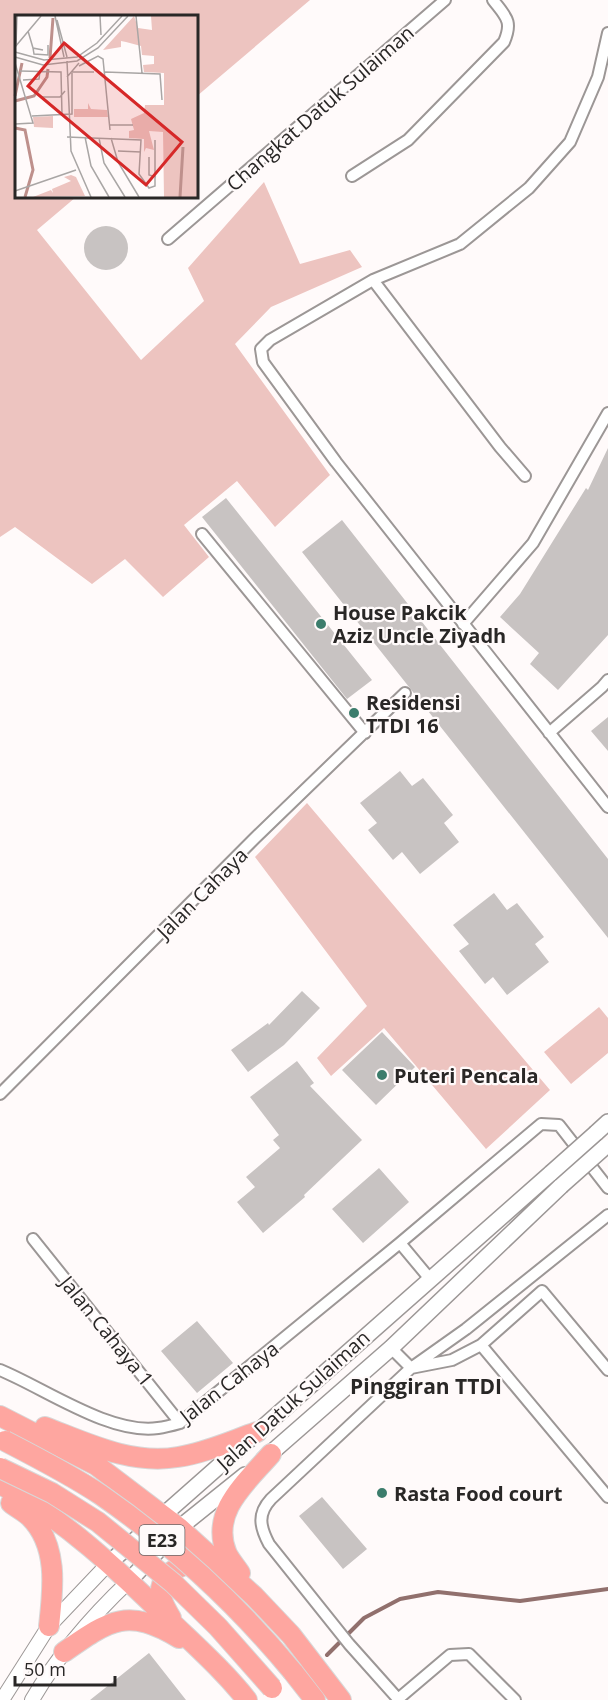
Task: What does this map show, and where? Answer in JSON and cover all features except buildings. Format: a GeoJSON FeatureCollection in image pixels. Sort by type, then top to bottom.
{"type":"FeatureCollection","features":[{"type":"Feature","properties":{"kind":"highway"},"geometry":{"type":"LineString","coordinates":[[0,1410],[110,1451],[131,1457],[153,1459],[194,1453],[257,1432]]}},
{"type":"Feature","properties":{"kind":"highway"},"geometry":{"type":"LineString","coordinates":[[0,1416],[96,1465],[179,1528],[254,1596],[291,1635],[341,1700]]}},
{"type":"Feature","properties":{"kind":"highway","name":"E23"},"geometry":{"type":"LineString","coordinates":[[0,1439],[54,1466],[100,1494],[157,1536],[218,1589],[269,1643],[315,1700]]}},
{"type":"Feature","properties":{"kind":"highway"},"geometry":{"type":"LineString","coordinates":[[254,1596],[228,1554],[222,1526],[230,1501],[271,1454]]}},
{"type":"Feature","properties":{"kind":"highway"},"geometry":{"type":"LineString","coordinates":[[0,1485],[48,1514],[67,1523],[78,1524],[89,1519],[98,1511],[103,1498],[96,1465]]}},
{"type":"Feature","properties":{"kind":"highway","name":"E23"},"geometry":{"type":"LineString","coordinates":[[0,1468],[52,1493],[98,1522],[173,1583],[218,1627],[281,1700]]}},
{"type":"Feature","properties":{"kind":"highway"},"geometry":{"type":"LineString","coordinates":[[0,1497],[30,1517],[46,1544],[52,1562],[49,1626]]}},
{"type":"Feature","properties":{"kind":"highway"},"geometry":{"type":"LineString","coordinates":[[48,1514],[129,1581],[227,1675],[247,1700]]}},
{"type":"Feature","properties":{"kind":"highway"},"geometry":{"type":"LineString","coordinates":[[173,1624],[162,1598],[162,1586],[166,1576],[175,1568],[198,1564],[231,1575]]}},
{"type":"Feature","properties":{"kind":"highway"},"geometry":{"type":"LineString","coordinates":[[64,1652],[97,1629],[122,1619],[142,1620],[165,1630],[205,1653]]}},
{"type":"Feature","properties":{"kind":"main road","name":"Jalan Datuk Sulaiman"},"geometry":{"type":"LineString","coordinates":[[108,1564],[608,1122]]}},
{"type":"Feature","properties":{"kind":"main road","name":"Jalan Datuk Sulaiman"},"geometry":{"type":"LineString","coordinates":[[129,1581],[179,1528],[271,1454],[392,1348],[561,1186],[607,1146]]}},
{"type":"Feature","properties":{"kind":"street","name":"Changkat Datuk Sulaiman"},"geometry":{"type":"LineString","coordinates":[[168,239],[445,0]]}},
{"type":"Feature","properties":{"kind":"street"},"geometry":{"type":"LineString","coordinates":[[352,176],[408,140],[504,42],[509,30],[508,18],[493,0]]}},
{"type":"Feature","properties":{"kind":"street"},"geometry":{"type":"LineString","coordinates":[[608,33],[598,77],[570,142],[529,188],[460,244],[373,280],[270,340],[261,349],[262,362],[336,462],[608,807]]}},
{"type":"Feature","properties":{"kind":"street"},"geometry":{"type":"LineString","coordinates":[[373,280],[500,447],[525,476]]}},
{"type":"Feature","properties":{"kind":"street"},"geometry":{"type":"LineString","coordinates":[[463,624],[533,543],[608,413]]}},
{"type":"Feature","properties":{"kind":"street"},"geometry":{"type":"LineString","coordinates":[[202,534],[364,733]]}},
{"type":"Feature","properties":{"kind":"street"},"geometry":{"type":"LineString","coordinates":[[549,733],[608,680]]}},
{"type":"Feature","properties":{"kind":"street","name":"Jalan Cahaya"},"geometry":{"type":"LineString","coordinates":[[0,1094],[255,838],[405,693]]}},
{"type":"Feature","properties":{"kind":"street","name":"Jalan Cahaya"},"geometry":{"type":"LineString","coordinates":[[0,1370],[113,1423],[157,1429],[180,1423],[541,1124],[559,1125],[608,1188]]}},
{"type":"Feature","properties":{"kind":"street"},"geometry":{"type":"LineString","coordinates":[[515,1700],[469,1654],[450,1655],[398,1699],[349,1644],[269,1544],[262,1532],[261,1515],[271,1499],[411,1368],[466,1329],[608,1215]]}},
{"type":"Feature","properties":{"kind":"street","name":"Jalan Cahaya 1"},"geometry":{"type":"LineString","coordinates":[[33,1239],[180,1423]]}},
{"type":"Feature","properties":{"kind":"street"},"geometry":{"type":"LineString","coordinates":[[400,1243],[430,1279]]}},
{"type":"Feature","properties":{"kind":"street"},"geometry":{"type":"LineString","coordinates":[[411,1368],[452,1360],[481,1345],[542,1291],[608,1370]]}},
{"type":"Feature","properties":{"kind":"street"},"geometry":{"type":"LineString","coordinates":[[481,1345],[608,1497]]}},
{"type":"Feature","properties":{"kind":"street"},"geometry":{"type":"LineString","coordinates":[[392,1348],[411,1368]]}},
{"type":"Feature","properties":{"kind":"street","name":"Jalan Datuk Sulaiman"},"geometry":{"type":"LineString","coordinates":[[2,1700],[49,1626],[108,1564]]}},
{"type":"Feature","properties":{"kind":"street","name":"Jalan Datuk Sulaiman"},"geometry":{"type":"LineString","coordinates":[[32,1700],[64,1652],[94,1615],[129,1581]]}},
{"type":"Feature","properties":{"kind":"shaded area"},"geometry":{"type":"Polygon","coordinates":[[[0,0],[310,0],[198,95],[198,15],[15,15],[15,198],[75,198],[37,230],[141,360],[204,301],[188,268],[264,182],[300,264],[350,250],[362,267],[271,307],[235,344],[330,475],[275,527],[237,481],[184,525],[209,557],[163,597],[125,559],[92,584],[15,527],[0,537],[0,0]]]}},
{"type":"Feature","properties":{"kind":"shaded area"},"geometry":{"type":"Polygon","coordinates":[[[307,803],[550,1090],[486,1149],[384,1028],[331,1076],[317,1058],[367,1006],[255,857],[307,803]]]}},
{"type":"Feature","properties":{"kind":"shaded area"},"geometry":{"type":"Polygon","coordinates":[[[599,1007],[608,1018],[608,1053],[571,1084],[544,1052],[599,1007]]]}},
{"type":"Feature","properties":{"kind":"waterway"},"geometry":{"type":"LineString","coordinates":[[327,1655],[364,1618],[400,1599],[438,1592],[520,1601],[608,1589]]}},
{"type":"Feature","properties":{"kind":"place","name":"House Pakcik Aziz Uncle Ziyadh"},"geometry":{"type":"Point","coordinates":[321,624]}},
{"type":"Feature","properties":{"kind":"place","name":"Residensi TTDI 16"},"geometry":{"type":"Point","coordinates":[354,713]}},
{"type":"Feature","properties":{"kind":"place","name":"Puteri Pencala"},"geometry":{"type":"Point","coordinates":[382,1075]}},
{"type":"Feature","properties":{"kind":"place","name":"Rasta Food court"},"geometry":{"type":"Point","coordinates":[382,1493]}},
{"type":"Feature","properties":{"kind":"district","name":"Pinggiran TTDI"},"geometry":{"type":"Point","coordinates":[426,1386]}}]}
